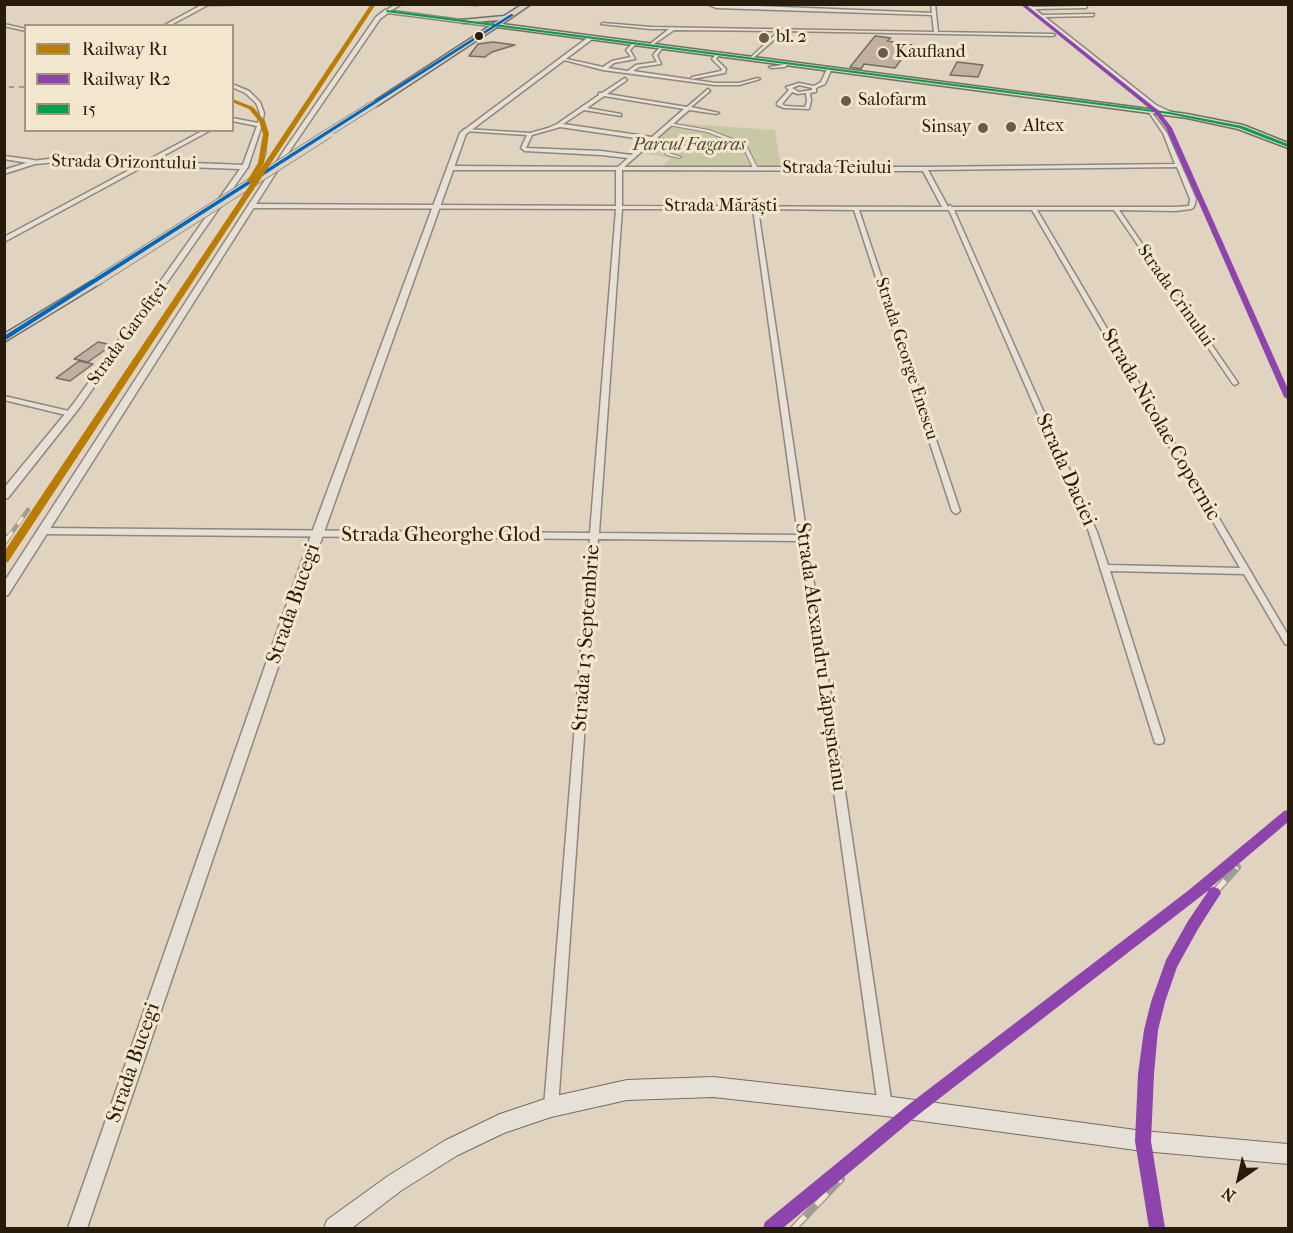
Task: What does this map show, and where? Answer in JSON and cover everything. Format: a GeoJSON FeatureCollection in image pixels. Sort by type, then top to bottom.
{"type":"FeatureCollection","features":[{"type":"Feature","properties":{"kind":"main road"},"geometry":{"type":"LineString","coordinates":[[4,339],[528,4]]}},
{"type":"Feature","properties":{"kind":"main road"},"geometry":{"type":"LineString","coordinates":[[463,21],[493,20],[513,14]]}},
{"type":"Feature","properties":{"kind":"main road"},"geometry":{"type":"LineString","coordinates":[[513,14],[517,21],[537,30]]}},
{"type":"Feature","properties":{"kind":"main road"},"geometry":{"type":"LineString","coordinates":[[463,21],[483,26],[484,33]]}},
{"type":"Feature","properties":{"kind":"main road"},"geometry":{"type":"LineString","coordinates":[[497,25],[1169,113],[1240,127],[1288,146]]}},
{"type":"Feature","properties":{"kind":"main road"},"geometry":{"type":"LineString","coordinates":[[467,44],[497,32],[537,30]]}},
{"type":"Feature","properties":{"kind":"main road"},"geometry":{"type":"LineString","coordinates":[[334,1228],[395,1183],[451,1148],[500,1124],[551,1107],[627,1090],[713,1087],[885,1106],[1143,1140],[1288,1154]]}},
{"type":"Feature","properties":{"kind":"street"},"geometry":{"type":"LineString","coordinates":[[169,24],[207,4],[269,4]]}},
{"type":"Feature","properties":{"kind":"street"},"geometry":{"type":"LineString","coordinates":[[4,592],[251,206],[378,18],[400,4]]}},
{"type":"Feature","properties":{"kind":"street"},"geometry":{"type":"LineString","coordinates":[[460,4],[477,4]]}},
{"type":"Feature","properties":{"kind":"street"},"geometry":{"type":"LineString","coordinates":[[709,4],[716,7],[813,7],[934,14]]}},
{"type":"Feature","properties":{"kind":"street"},"geometry":{"type":"LineString","coordinates":[[933,4],[936,33]]}},
{"type":"Feature","properties":{"kind":"street"},"geometry":{"type":"LineString","coordinates":[[1028,6],[1086,7]]}},
{"type":"Feature","properties":{"kind":"street"},"geometry":{"type":"LineString","coordinates":[[1028,6],[1154,105],[1169,113]]}},
{"type":"Feature","properties":{"kind":"street"},"geometry":{"type":"LineString","coordinates":[[387,11],[497,25]]}},
{"type":"Feature","properties":{"kind":"street"},"geometry":{"type":"LineString","coordinates":[[1041,16],[1093,15]]}},
{"type":"Feature","properties":{"kind":"street"},"geometry":{"type":"LineString","coordinates":[[603,24],[672,29],[1053,35]]}},
{"type":"Feature","properties":{"kind":"street"},"geometry":{"type":"LineString","coordinates":[[4,25],[24,30]]}},
{"type":"Feature","properties":{"kind":"street"},"geometry":{"type":"LineString","coordinates":[[651,45],[672,29]]}},
{"type":"Feature","properties":{"kind":"street"},"geometry":{"type":"LineString","coordinates":[[752,58],[782,31]]}},
{"type":"Feature","properties":{"kind":"street"},"geometry":{"type":"LineString","coordinates":[[465,130],[592,37]]}},
{"type":"Feature","properties":{"kind":"street"},"geometry":{"type":"LineString","coordinates":[[603,69],[613,62],[634,58],[628,50],[635,43]]}},
{"type":"Feature","properties":{"kind":"street"},"geometry":{"type":"LineString","coordinates":[[629,72],[638,66],[660,63],[655,55],[662,46]]}},
{"type":"Feature","properties":{"kind":"street"},"geometry":{"type":"LineString","coordinates":[[686,80],[723,72],[724,69],[714,59],[718,54]]}},
{"type":"Feature","properties":{"kind":"street"},"geometry":{"type":"LineString","coordinates":[[562,59],[603,69],[686,80],[740,84],[758,79]]}},
{"type":"Feature","properties":{"kind":"street"},"geometry":{"type":"LineString","coordinates":[[771,67],[783,66],[787,63]]}},
{"type":"Feature","properties":{"kind":"street"},"geometry":{"type":"LineString","coordinates":[[808,93],[807,108],[784,107],[779,104],[790,91],[788,88],[794,84],[814,87],[823,83],[830,68]]}},
{"type":"Feature","properties":{"kind":"street"},"geometry":{"type":"LineString","coordinates":[[465,130],[530,134],[560,125],[625,79]]}},
{"type":"Feature","properties":{"kind":"street"},"geometry":{"type":"LineString","coordinates":[[234,86],[247,92],[258,103],[262,113],[260,125],[244,167]]}},
{"type":"Feature","properties":{"kind":"street"},"geometry":{"type":"LineString","coordinates":[[790,91],[808,93],[814,91],[814,87]]}},
{"type":"Feature","properties":{"kind":"street"},"geometry":{"type":"LineString","coordinates":[[619,169],[708,90]]}},
{"type":"Feature","properties":{"kind":"street"},"geometry":{"type":"LineString","coordinates":[[601,94],[717,113]]}},
{"type":"Feature","properties":{"kind":"street"},"geometry":{"type":"LineString","coordinates":[[582,108],[619,115]]}},
{"type":"Feature","properties":{"kind":"street"},"geometry":{"type":"LineString","coordinates":[[1154,111],[1178,165]]}},
{"type":"Feature","properties":{"kind":"street"},"geometry":{"type":"LineString","coordinates":[[234,119],[260,125]]}},
{"type":"Feature","properties":{"kind":"street"},"geometry":{"type":"LineString","coordinates":[[669,124],[722,135],[744,147],[751,155],[756,169]]}},
{"type":"Feature","properties":{"kind":"street"},"geometry":{"type":"LineString","coordinates":[[560,125],[731,149],[744,147]]}},
{"type":"Feature","properties":{"kind":"street","name":"Strada Bucegi"},"geometry":{"type":"LineString","coordinates":[[77,1228],[317,535],[465,130]]}},
{"type":"Feature","properties":{"kind":"street"},"geometry":{"type":"LineString","coordinates":[[4,240],[205,132]]}},
{"type":"Feature","properties":{"kind":"street"},"geometry":{"type":"LineString","coordinates":[[530,134],[523,148],[525,150],[601,153],[632,157]]}},
{"type":"Feature","properties":{"kind":"street"},"geometry":{"type":"LineString","coordinates":[[670,141],[664,150],[668,154],[679,157]]}},
{"type":"Feature","properties":{"kind":"street"},"geometry":{"type":"LineString","coordinates":[[691,150],[694,144]]}},
{"type":"Feature","properties":{"kind":"street","name":"Strada Orizontului"},"geometry":{"type":"LineString","coordinates":[[4,157],[34,162],[57,160],[244,167]]}},
{"type":"Feature","properties":{"kind":"street"},"geometry":{"type":"LineString","coordinates":[[4,172],[34,162]]}},
{"type":"Feature","properties":{"kind":"street","name":"Strada Mărăști"},"geometry":{"type":"LineString","coordinates":[[251,206],[1191,207],[1193,199],[1178,165]]}},
{"type":"Feature","properties":{"kind":"street","name":"Strada Teiului"},"geometry":{"type":"LineString","coordinates":[[450,168],[925,169],[1178,165]]}},
{"type":"Feature","properties":{"kind":"street","name":"Strada Garofiței"},"geometry":{"type":"LineString","coordinates":[[4,496],[70,414],[244,167]]}},
{"type":"Feature","properties":{"kind":"street","name":"Strada 13 Septembrie"},"geometry":{"type":"LineString","coordinates":[[551,1107],[619,208],[619,169]]}},
{"type":"Feature","properties":{"kind":"street","name":"Strada Daciei"},"geometry":{"type":"LineString","coordinates":[[925,169],[948,207],[1093,532],[1159,740]]}},
{"type":"Feature","properties":{"kind":"street","name":"Strada Alexandru Lăpușneanu"},"geometry":{"type":"LineString","coordinates":[[755,207],[885,1106]]}},
{"type":"Feature","properties":{"kind":"street","name":"Strada George Enescu"},"geometry":{"type":"LineString","coordinates":[[856,208],[956,511]]}},
{"type":"Feature","properties":{"kind":"street","name":"Strada Nicolae Copernic"},"geometry":{"type":"LineString","coordinates":[[1033,208],[1288,642]]}},
{"type":"Feature","properties":{"kind":"street","name":"Strada Crinului"},"geometry":{"type":"LineString","coordinates":[[1115,208],[1235,383]]}},
{"type":"Feature","properties":{"kind":"street"},"geometry":{"type":"LineString","coordinates":[[4,398],[70,414]]}},
{"type":"Feature","properties":{"kind":"street","name":"Strada Gheorghe Glod"},"geometry":{"type":"LineString","coordinates":[[43,531],[803,538]]}},
{"type":"Feature","properties":{"kind":"street"},"geometry":{"type":"LineString","coordinates":[[1104,568],[1245,571]]}},
{"type":"Feature","properties":{"kind":"green space","name":"Parcul Fagaras"},"geometry":{"type":"Polygon","coordinates":[[[675,123],[775,130],[781,168],[661,168],[670,158],[642,153],[675,123]]]}},
{"type":"Feature","properties":{"kind":"building","name":"Kaufland"},"geometry":{"type":"Polygon","coordinates":[[[875,36],[891,38],[887,41],[912,45],[895,68],[864,64],[861,69],[850,67],[875,36]]]}},
{"type":"Feature","properties":{"kind":"building"},"geometry":{"type":"Polygon","coordinates":[[[493,42],[515,45],[492,52],[485,57],[469,56],[478,44],[493,42]]]}},
{"type":"Feature","properties":{"kind":"building"},"geometry":{"type":"Polygon","coordinates":[[[957,62],[983,65],[978,77],[950,75],[957,62]]]}},
{"type":"Feature","properties":{"kind":"building"},"geometry":{"type":"Polygon","coordinates":[[[98,342],[112,345],[88,362],[74,359],[98,342]]]}},
{"type":"Feature","properties":{"kind":"building"},"geometry":{"type":"Polygon","coordinates":[[[79,361],[93,364],[70,381],[56,378],[79,361]]]}},
{"type":"Feature","properties":{"kind":"railway"},"geometry":{"type":"LineString","coordinates":[[287,134],[374,4]]}},
{"type":"Feature","properties":{"kind":"railway"},"geometry":{"type":"LineString","coordinates":[[1022,4],[1157,112],[1172,134]]}},
{"type":"Feature","properties":{"kind":"railway"},"geometry":{"type":"LineString","coordinates":[[4,87],[24,87]]}},
{"type":"Feature","properties":{"kind":"railway"},"geometry":{"type":"LineString","coordinates":[[234,101],[251,108],[262,121],[266,134]]}},
{"type":"Feature","properties":{"kind":"railway"},"geometry":{"type":"LineString","coordinates":[[171,309],[288,133]]}},
{"type":"Feature","properties":{"kind":"railway"},"geometry":{"type":"LineString","coordinates":[[1171,133],[1249,309]]}},
{"type":"Feature","properties":{"kind":"railway"},"geometry":{"type":"LineString","coordinates":[[258,169],[265,153],[266,134]]}},
{"type":"Feature","properties":{"kind":"railway"},"geometry":{"type":"LineString","coordinates":[[18,539],[172,308]]}},
{"type":"Feature","properties":{"kind":"railway"},"geometry":{"type":"LineString","coordinates":[[1249,308],[1288,397]]}},
{"type":"Feature","properties":{"kind":"railway"},"geometry":{"type":"LineString","coordinates":[[7,539],[28,510]]}},
{"type":"Feature","properties":{"kind":"railway"},"geometry":{"type":"LineString","coordinates":[[4,543],[8,537]]}},
{"type":"Feature","properties":{"kind":"railway"},"geometry":{"type":"LineString","coordinates":[[4,560],[19,537]]}},
{"type":"Feature","properties":{"kind":"railway"},"geometry":{"type":"LineString","coordinates":[[1259,840],[1288,815]]}},
{"type":"Feature","properties":{"kind":"railway"},"geometry":{"type":"LineString","coordinates":[[771,1228],[913,1110],[1194,894],[1260,838]]}},
{"type":"Feature","properties":{"kind":"railway"},"geometry":{"type":"LineString","coordinates":[[1157,1228],[1143,1141],[1146,1074],[1158,1002],[1171,965],[1193,925],[1215,892],[1237,867]]}},
{"type":"Feature","properties":{"kind":"railway"},"geometry":{"type":"LineString","coordinates":[[794,1228],[841,1179]]}},
{"type":"Feature","properties":{"kind":"rail line","name":"R1"},"geometry":{"type":"LineString","coordinates":[[4,560],[374,4]]}},
{"type":"Feature","properties":{"kind":"rail line","name":"R2"},"geometry":{"type":"LineString","coordinates":[[1022,4],[1157,112],[1169,128],[1288,397]]}},
{"type":"Feature","properties":{"kind":"rail line","name":"R1"},"geometry":{"type":"LineString","coordinates":[[234,101],[251,108],[262,121],[266,134],[261,163],[250,181]]}},
{"type":"Feature","properties":{"kind":"rail line","name":"R2"},"geometry":{"type":"LineString","coordinates":[[771,1228],[913,1110],[1194,894],[1288,815]]}},
{"type":"Feature","properties":{"kind":"rail line","name":"R2"},"geometry":{"type":"LineString","coordinates":[[1157,1228],[1143,1141],[1146,1074],[1151,1030],[1171,965],[1214,893]]}},
{"type":"Feature","properties":{"kind":"transit line","name":"15"},"geometry":{"type":"LineString","coordinates":[[387,11],[1169,113],[1240,127],[1288,146]]}},
{"type":"Feature","properties":{"kind":"transit line"},"geometry":{"type":"LineString","coordinates":[[4,339],[512,15]]}},
{"type":"Feature","properties":{"kind":"place","name":"bl. 2"},"geometry":{"type":"Point","coordinates":[764,38]}},
{"type":"Feature","properties":{"kind":"place","name":"Kaufland"},"geometry":{"type":"Point","coordinates":[883,53]}},
{"type":"Feature","properties":{"kind":"place","name":"Salofarm"},"geometry":{"type":"Point","coordinates":[846,101]}},
{"type":"Feature","properties":{"kind":"place","name":"Altex"},"geometry":{"type":"Point","coordinates":[1011,127]}},
{"type":"Feature","properties":{"kind":"place","name":"Sinsay"},"geometry":{"type":"Point","coordinates":[983,128]}}]}
